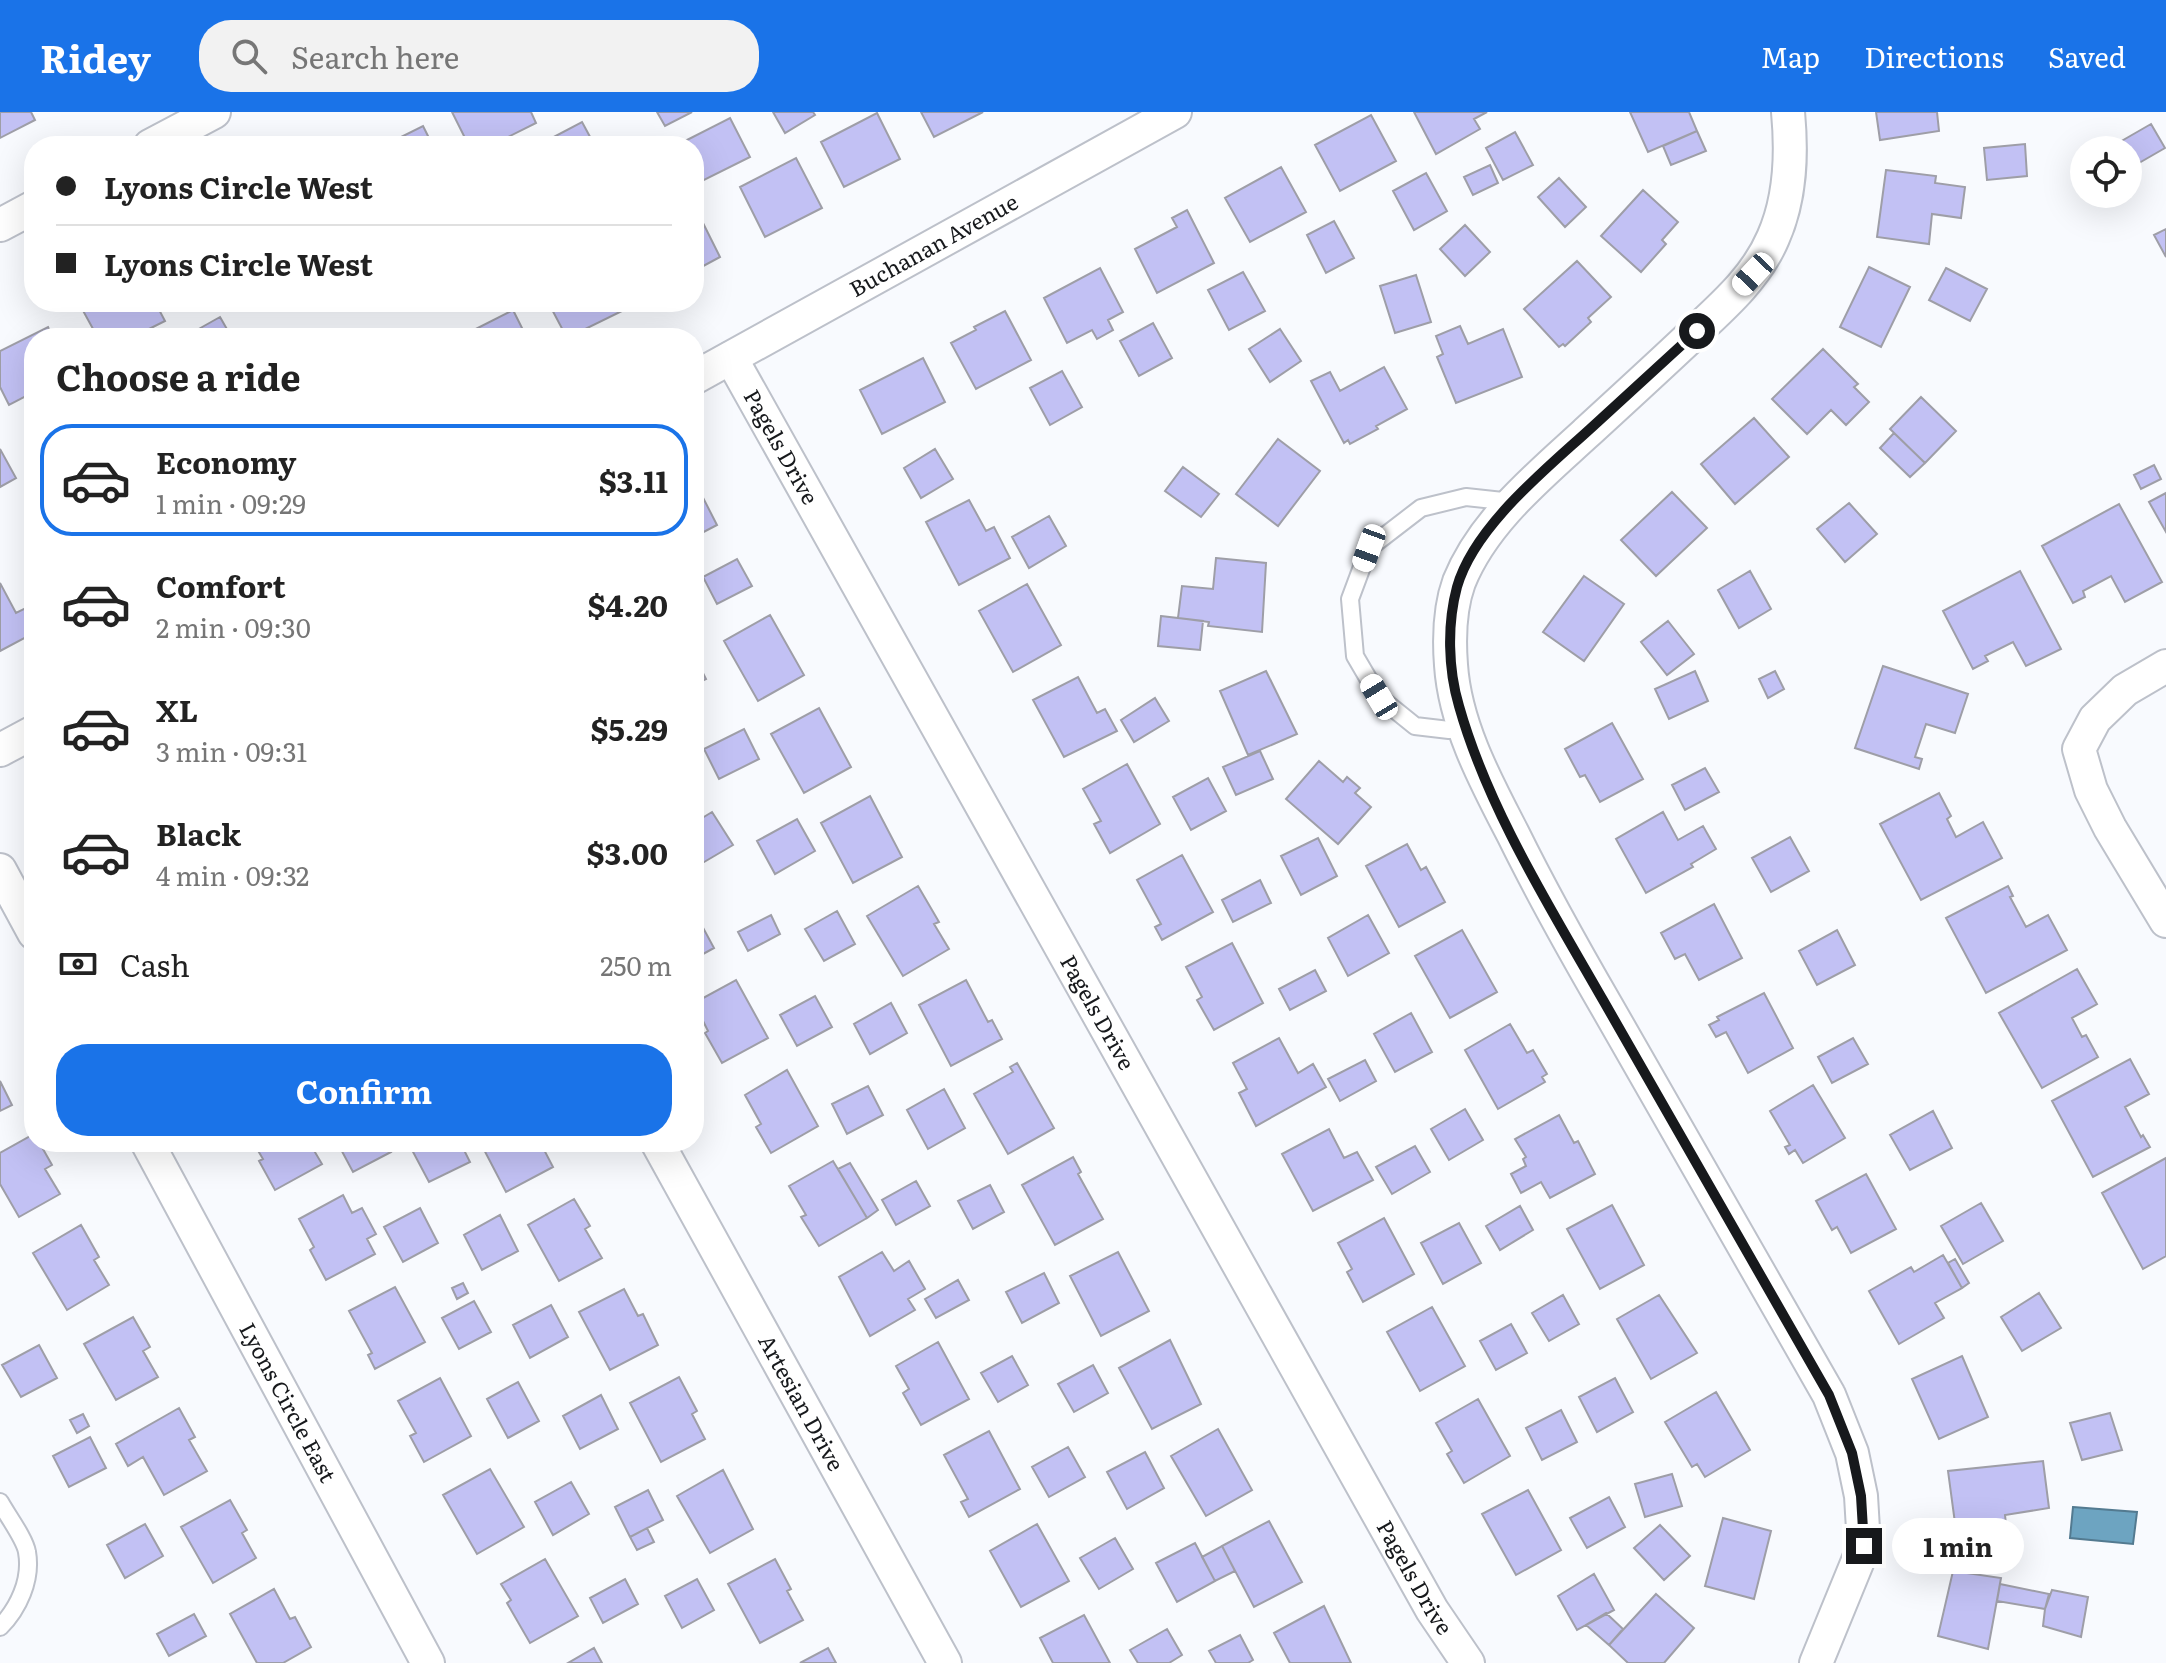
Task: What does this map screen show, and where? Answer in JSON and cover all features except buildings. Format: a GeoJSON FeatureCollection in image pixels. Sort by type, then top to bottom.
{"type":"FeatureCollection","features":[{"type":"Feature","properties":{"kind":"street"},"geometry":{"type":"LineString","coordinates":[[169,136],[214,112]]}},
{"type":"Feature","properties":{"kind":"street","name":"Buchanan Avenue"},"geometry":{"type":"LineString","coordinates":[[704,373],[1175,112]]}},
{"type":"Feature","properties":{"kind":"street"},"geometry":{"type":"LineString","coordinates":[[1788,112],[1792,151],[1788,185],[1774,237],[1753,274],[1720,310],[1513,502],[1473,553],[1457,586],[1451,623],[1451,667],[1458,703],[1487,784],[1549,906],[1829,1395],[1852,1453],[1861,1496],[1864,1546],[1816,1663]]}},
{"type":"Feature","properties":{"kind":"street"},"geometry":{"type":"LineString","coordinates":[[0,225],[24,212]]}},
{"type":"Feature","properties":{"kind":"street","name":"Pagels Drive"},"geometry":{"type":"LineString","coordinates":[[731,358],[1424,1596],[1468,1663]]}},
{"type":"Feature","properties":{"kind":"street"},"geometry":{"type":"LineString","coordinates":[[2166,666],[2125,690],[2095,719],[2079,749],[2091,790],[2110,828],[2166,921]]}},
{"type":"Feature","properties":{"kind":"street"},"geometry":{"type":"LineString","coordinates":[[0,750],[24,737]]}},
{"type":"Feature","properties":{"kind":"street"},"geometry":{"type":"LineString","coordinates":[[0,870],[24,914]]}},
{"type":"Feature","properties":{"kind":"street","name":"Lyons Circle East"},"geometry":{"type":"LineString","coordinates":[[152,1152],[428,1663]]}},
{"type":"Feature","properties":{"kind":"street","name":"Artesian Drive"},"geometry":{"type":"LineString","coordinates":[[663,1152],[945,1663]]}},
{"type":"Feature","properties":{"kind":"lane"},"geometry":{"type":"LineString","coordinates":[[1466,728],[1449,730],[1415,726],[1379,697],[1355,656],[1350,599],[1369,548],[1421,508],[1466,497],[1513,502]]}},
{"type":"Feature","properties":{"kind":"lane"},"geometry":{"type":"LineString","coordinates":[[0,1502],[27,1552],[26,1583],[15,1612],[0,1627]]}},
{"type":"Feature","properties":{"kind":"water"},"geometry":{"type":"Polygon","coordinates":[[[2073,1507],[2137,1512],[2133,1544],[2070,1538],[2073,1507]]]}},
{"type":"Feature","properties":{"kind":"route"},"geometry":{"type":"LineString","coordinates":[[1697,331],[1560,457],[1489,530],[1473,553],[1457,586],[1451,623],[1451,667],[1458,703],[1479,765],[1549,906],[1829,1395],[1852,1453],[1861,1496],[1864,1546]]}}]}
